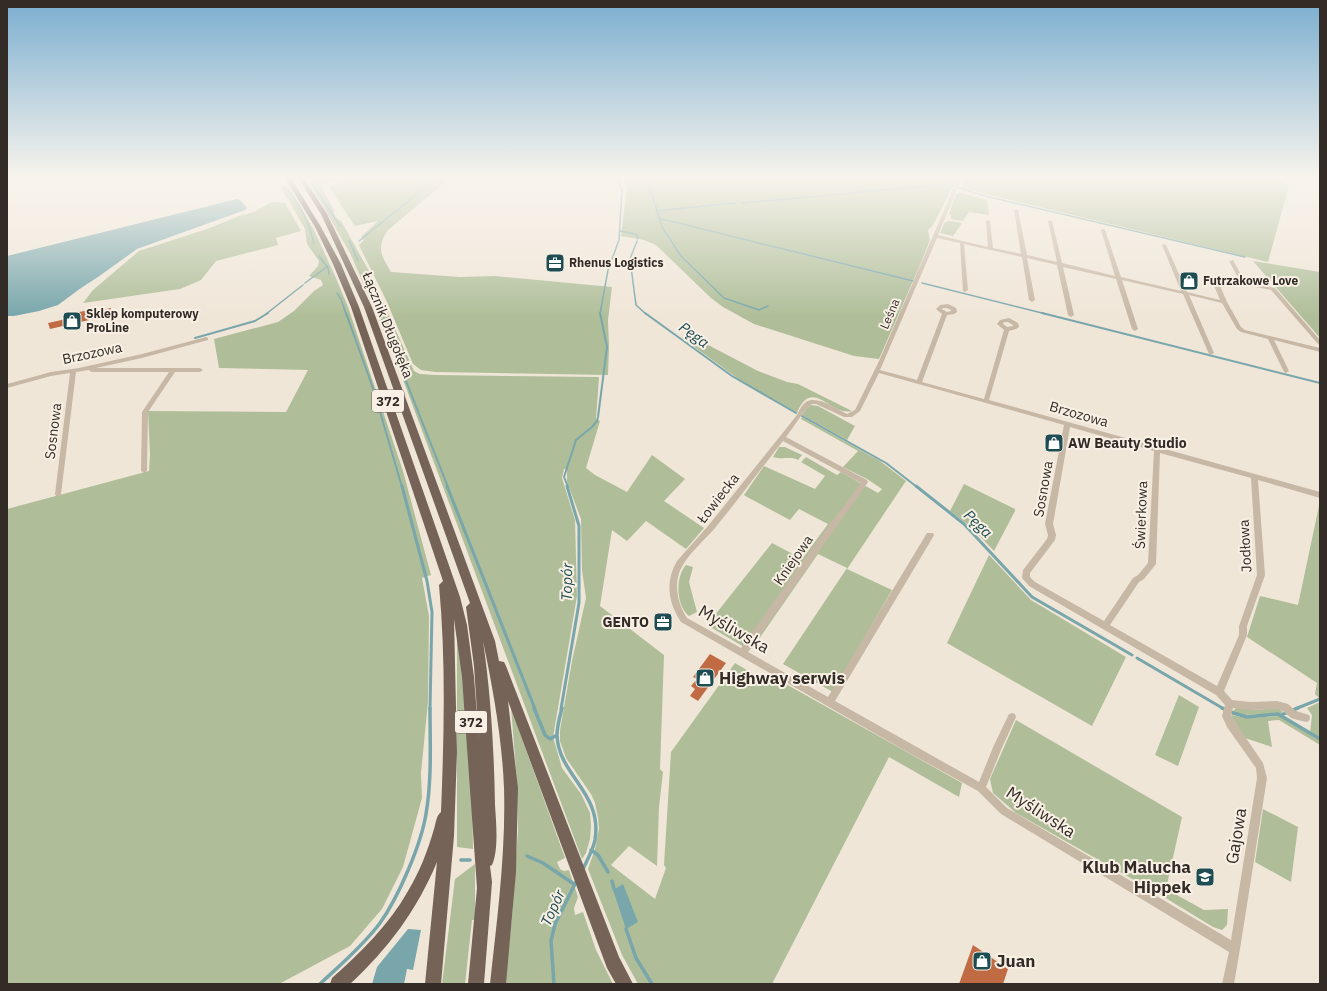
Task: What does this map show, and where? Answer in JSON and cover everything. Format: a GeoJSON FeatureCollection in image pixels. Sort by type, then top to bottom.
{"type":"FeatureCollection","features":[{"type":"Feature","properties":{"kind":"main road","name":"Łącznik Długołęka"},"geometry":{"type":"LineString","coordinates":[[316,224],[339,269],[357,313],[422,501],[440,560]]}},
{"type":"Feature","properties":{"kind":"main road","name":"Łącznik Długołęka"},"geometry":{"type":"LineString","coordinates":[[329,224],[368,307],[467,579]]}},
{"type":"Feature","properties":{"kind":"main road"},"geometry":{"type":"LineString","coordinates":[[433,984],[444,881],[450,752],[449,631],[447,599],[440,560]]}},
{"type":"Feature","properties":{"kind":"main road","name":"372"},"geometry":{"type":"LineString","coordinates":[[440,560],[454,597],[465,652],[484,887]]}},
{"type":"Feature","properties":{"kind":"main road"},"geometry":{"type":"LineString","coordinates":[[467,579],[489,641],[517,708],[592,909],[613,962],[625,984]]}},
{"type":"Feature","properties":{"kind":"main road","name":"372"},"geometry":{"type":"LineString","coordinates":[[467,579],[478,647],[486,726],[489,813],[480,956],[476,984]]}},
{"type":"Feature","properties":{"kind":"main road"},"geometry":{"type":"LineString","coordinates":[[489,641],[504,712],[511,788],[509,872],[498,984]]}},
{"type":"Feature","properties":{"kind":"main road"},"geometry":{"type":"LineString","coordinates":[[338,984],[372,953],[408,907],[430,862],[448,805]]}},
{"type":"Feature","properties":{"kind":"street","name":"Leśna"},"geometry":{"type":"LineString","coordinates":[[812,401],[841,414],[852,415],[857,411],[877,370],[940,224]]}},
{"type":"Feature","properties":{"kind":"street"},"geometry":{"type":"LineString","coordinates":[[988,224],[991,249]]}},
{"type":"Feature","properties":{"kind":"street"},"geometry":{"type":"LineString","coordinates":[[1018,224],[1032,300]]}},
{"type":"Feature","properties":{"kind":"street"},"geometry":{"type":"LineString","coordinates":[[1051,224],[1071,315]]}},
{"type":"Feature","properties":{"kind":"street"},"geometry":{"type":"LineString","coordinates":[[1103,230],[1135,329]]}},
{"type":"Feature","properties":{"kind":"street"},"geometry":{"type":"LineString","coordinates":[[935,236],[1224,302]]}},
{"type":"Feature","properties":{"kind":"street"},"geometry":{"type":"LineString","coordinates":[[962,243],[965,290]]}},
{"type":"Feature","properties":{"kind":"street"},"geometry":{"type":"LineString","coordinates":[[1164,245],[1211,353]]}},
{"type":"Feature","properties":{"kind":"street"},"geometry":{"type":"LineString","coordinates":[[1231,261],[1243,282]]}},
{"type":"Feature","properties":{"kind":"street"},"geometry":{"type":"LineString","coordinates":[[1320,343],[1273,289],[1222,278],[1216,279],[1215,281],[1224,302],[1241,330],[1320,350]]}},
{"type":"Feature","properties":{"kind":"street"},"geometry":{"type":"LineString","coordinates":[[919,382],[945,313]]}},
{"type":"Feature","properties":{"kind":"street"},"geometry":{"type":"LineString","coordinates":[[986,402],[1007,329]]}},
{"type":"Feature","properties":{"kind":"street"},"geometry":{"type":"LineString","coordinates":[[1270,338],[1286,371]]}},
{"type":"Feature","properties":{"kind":"street","name":"Brzozowa"},"geometry":{"type":"LineString","coordinates":[[7,386],[51,374],[76,371],[206,339]]}},
{"type":"Feature","properties":{"kind":"street"},"geometry":{"type":"LineString","coordinates":[[76,371],[200,370]]}},
{"type":"Feature","properties":{"kind":"street","name":"Brzozowa"},"geometry":{"type":"LineString","coordinates":[[877,370],[1320,495]]}},
{"type":"Feature","properties":{"kind":"street","name":"Sosnowa"},"geometry":{"type":"LineString","coordinates":[[58,494],[76,371]]}},
{"type":"Feature","properties":{"kind":"street"},"geometry":{"type":"LineString","coordinates":[[144,472],[145,412],[173,371]]}},
{"type":"Feature","properties":{"kind":"street","name":"Łowiecka"},"geometry":{"type":"LineString","coordinates":[[684,620],[680,614],[673,587],[674,577],[678,567],[782,438],[807,403],[812,401]]}},
{"type":"Feature","properties":{"kind":"street","name":"Sosnowa"},"geometry":{"type":"LineString","coordinates":[[1052,535],[1050,524],[1067,424]]}},
{"type":"Feature","properties":{"kind":"street","name":"Kniejowa"},"geometry":{"type":"LineString","coordinates":[[742,653],[806,566],[834,522],[865,482],[782,438]]}},
{"type":"Feature","properties":{"kind":"street","name":"Świerkowa"},"geometry":{"type":"LineString","coordinates":[[1105,626],[1136,580],[1141,578],[1152,564],[1157,449]]}},
{"type":"Feature","properties":{"kind":"street","name":"Jodłowa"},"geometry":{"type":"LineString","coordinates":[[1219,692],[1243,635],[1243,626],[1261,575],[1254,476]]}},
{"type":"Feature","properties":{"kind":"street"},"geometry":{"type":"LineString","coordinates":[[830,702],[930,535]]}},
{"type":"Feature","properties":{"kind":"street","name":"Gajowa"},"geometry":{"type":"LineString","coordinates":[[1052,535],[1051,540],[1026,572],[1026,578],[1032,584],[1219,692],[1229,708],[1226,716],[1230,724],[1260,766],[1262,778],[1235,949],[1228,984]]}},
{"type":"Feature","properties":{"kind":"street","name":"Myśliwska"},"geometry":{"type":"LineString","coordinates":[[684,620],[981,788],[1004,811],[1235,949]]}},
{"type":"Feature","properties":{"kind":"street"},"geometry":{"type":"LineString","coordinates":[[1229,708],[1285,707],[1294,715],[1306,718]]}},
{"type":"Feature","properties":{"kind":"street"},"geometry":{"type":"LineString","coordinates":[[981,788],[996,748],[1012,717]]}},
{"type":"Feature","properties":{"kind":"green space"},"geometry":{"type":"Polygon","coordinates":[[[219,224],[297,224],[301,231],[276,238],[278,245],[216,261],[201,280],[180,289],[83,303],[93,290],[139,251],[219,224]]]}},
{"type":"Feature","properties":{"kind":"green space"},"geometry":{"type":"Polygon","coordinates":[[[302,224],[311,224],[313,228],[348,307],[403,471],[431,575],[422,578],[429,616],[428,702],[421,773],[422,798],[403,867],[382,909],[350,946],[279,984],[7,984],[7,509],[149,471],[150,455],[148,411],[286,412],[308,370],[219,368],[214,339],[278,322],[294,311],[314,291],[323,285],[321,280],[309,276],[318,266],[319,261],[307,244],[305,229],[302,224]]]}},
{"type":"Feature","properties":{"kind":"green space"},"geometry":{"type":"Polygon","coordinates":[[[333,224],[343,224],[369,271],[414,371],[420,374],[435,375],[599,377],[596,419],[600,421],[586,468],[595,475],[627,492],[652,455],[685,479],[664,501],[704,528],[686,549],[646,521],[627,541],[612,530],[600,606],[664,655],[660,769],[663,772],[659,807],[657,866],[629,846],[611,865],[655,899],[666,868],[664,865],[671,752],[735,663],[769,683],[777,679],[962,783],[959,797],[889,757],[773,982],[774,984],[638,984],[622,955],[588,869],[595,849],[599,829],[595,803],[591,794],[566,758],[560,741],[560,730],[572,661],[586,598],[582,570],[581,519],[567,482],[567,470],[564,469],[562,478],[575,520],[577,596],[553,737],[562,768],[581,794],[590,813],[590,839],[586,853],[582,859],[389,342],[350,253],[333,224]]]}},
{"type":"Feature","properties":{"kind":"green space"},"geometry":{"type":"Polygon","coordinates":[[[375,224],[395,224],[384,236],[381,247],[382,256],[391,272],[460,277],[495,276],[612,287],[608,320],[608,375],[435,372],[421,370],[413,364],[387,302],[359,245],[364,240],[361,237],[375,224]]]}},
{"type":"Feature","properties":{"kind":"green space"},"geometry":{"type":"Polygon","coordinates":[[[622,224],[933,224],[928,230],[930,240],[920,265],[879,359],[854,356],[754,324],[723,307],[711,298],[656,245],[644,240],[621,236],[622,224]]]}},
{"type":"Feature","properties":{"kind":"green space"},"geometry":{"type":"Polygon","coordinates":[[[944,224],[961,224],[953,236],[940,233],[944,224]]]}},
{"type":"Feature","properties":{"kind":"green space"},"geometry":{"type":"Polygon","coordinates":[[[1112,224],[1278,224],[1268,262],[1112,224]]]}},
{"type":"Feature","properties":{"kind":"green space"},"geometry":{"type":"Polygon","coordinates":[[[1253,261],[1320,272],[1320,338],[1253,261]]]}},
{"type":"Feature","properties":{"kind":"green space"},"geometry":{"type":"Polygon","coordinates":[[[689,335],[758,371],[787,382],[798,384],[852,411],[837,409],[822,400],[809,398],[803,403],[797,413],[740,380],[682,338],[689,335]]]}},
{"type":"Feature","properties":{"kind":"green space"},"geometry":{"type":"Polygon","coordinates":[[[811,405],[818,406],[855,426],[847,440],[802,415],[811,405]]]}},
{"type":"Feature","properties":{"kind":"green space"},"geometry":{"type":"Polygon","coordinates":[[[802,417],[880,461],[906,481],[847,569],[892,590],[833,692],[783,664],[847,568],[818,554],[754,646],[749,650],[707,625],[772,543],[802,559],[828,524],[799,509],[790,520],[744,495],[764,466],[815,489],[825,476],[801,462],[806,457],[837,475],[841,472],[878,493],[882,489],[867,479],[843,467],[858,451],[801,419],[802,417]]]}},
{"type":"Feature","properties":{"kind":"green space"},"geometry":{"type":"Polygon","coordinates":[[[779,447],[785,447],[802,455],[798,460],[792,458],[773,457],[779,447]]]}},
{"type":"Feature","properties":{"kind":"green space"},"geometry":{"type":"Polygon","coordinates":[[[964,484],[1015,509],[994,551],[971,527],[950,511],[964,484]]]}},
{"type":"Feature","properties":{"kind":"green space"},"geometry":{"type":"Polygon","coordinates":[[[1320,501],[1320,699],[1315,694],[1317,683],[1247,637],[1260,596],[1298,605],[1320,501]]]}},
{"type":"Feature","properties":{"kind":"green space"},"geometry":{"type":"Polygon","coordinates":[[[989,555],[1031,600],[1126,657],[1092,726],[947,643],[989,555]]]}},
{"type":"Feature","properties":{"kind":"green space"},"geometry":{"type":"Polygon","coordinates":[[[686,565],[693,567],[689,582],[697,612],[689,616],[682,606],[678,591],[682,570],[686,565]]]}},
{"type":"Feature","properties":{"kind":"green space"},"geometry":{"type":"Polygon","coordinates":[[[459,640],[472,787],[473,849],[457,847],[457,641],[459,640]]]}},
{"type":"Feature","properties":{"kind":"green space"},"geometry":{"type":"Polygon","coordinates":[[[1179,695],[1199,707],[1178,766],[1155,755],[1179,695]]]}},
{"type":"Feature","properties":{"kind":"green space"},"geometry":{"type":"Polygon","coordinates":[[[1320,702],[1320,745],[1279,720],[1268,721],[1272,747],[1245,738],[1231,716],[1246,718],[1279,716],[1310,734],[1312,715],[1307,708],[1320,702]]]}},
{"type":"Feature","properties":{"kind":"green space"},"geometry":{"type":"Polygon","coordinates":[[[1240,707],[1252,710],[1278,708],[1283,712],[1280,714],[1242,715],[1232,712],[1236,708],[1240,707]]]}},
{"type":"Feature","properties":{"kind":"green space"},"geometry":{"type":"Polygon","coordinates":[[[511,708],[565,858],[557,862],[560,869],[564,871],[569,870],[578,897],[574,908],[575,915],[583,912],[596,950],[613,984],[505,984],[512,917],[518,830],[517,781],[511,708]]]}},
{"type":"Feature","properties":{"kind":"green space"},"geometry":{"type":"Polygon","coordinates":[[[1016,720],[1182,817],[1166,889],[1204,910],[1228,909],[1227,925],[1222,930],[1213,927],[1164,897],[1016,813],[993,793],[990,779],[1016,720]]]}},
{"type":"Feature","properties":{"kind":"green space"},"geometry":{"type":"Polygon","coordinates":[[[1263,809],[1298,827],[1291,882],[1255,862],[1263,809]]]}},
{"type":"Feature","properties":{"kind":"green space"},"geometry":{"type":"Polygon","coordinates":[[[475,864],[475,920],[472,920],[465,984],[442,984],[455,879],[475,864]]]}},
{"type":"Feature","properties":{"kind":"water"},"geometry":{"type":"Polygon","coordinates":[[[135,224],[206,224],[137,249],[58,305],[39,311],[14,316],[7,316],[7,256],[135,224]]]}},
{"type":"Feature","properties":{"kind":"water"},"geometry":{"type":"Polygon","coordinates":[[[623,884],[638,922],[626,929],[613,890],[623,884]]]}},
{"type":"Feature","properties":{"kind":"water"},"geometry":{"type":"Polygon","coordinates":[[[408,929],[421,930],[413,970],[407,969],[404,984],[372,984],[377,967],[408,929]]]}},
{"type":"Feature","properties":{"kind":"building","name":"Sklep komputerowy ProLine"},"geometry":{"type":"Polygon","coordinates":[[[111,308],[111,315],[50,329],[48,323],[75,317],[75,313],[88,310],[88,313],[111,308]]]}},
{"type":"Feature","properties":{"kind":"building","name":"Highway serwis"},"geometry":{"type":"Polygon","coordinates":[[[710,654],[726,663],[698,701],[690,696],[695,689],[691,686],[697,679],[693,677],[710,654]]]}},
{"type":"Feature","properties":{"kind":"building","name":"Juan"},"geometry":{"type":"Polygon","coordinates":[[[973,945],[1008,969],[1003,984],[959,984],[973,945]]]}},
{"type":"Feature","properties":{"kind":"waterway"},"geometry":{"type":"LineString","coordinates":[[308,224],[314,244]]}},
{"type":"Feature","properties":{"kind":"waterway"},"geometry":{"type":"LineString","coordinates":[[359,241],[380,224]]}},
{"type":"Feature","properties":{"kind":"waterway","name":"Topór"},"geometry":{"type":"LineString","coordinates":[[600,313],[608,270],[619,240],[620,224]]}},
{"type":"Feature","properties":{"kind":"waterway"},"geometry":{"type":"LineString","coordinates":[[661,224],[681,256],[724,298],[759,310],[768,306]]}},
{"type":"Feature","properties":{"kind":"waterway"},"geometry":{"type":"LineString","coordinates":[[683,224],[913,281]]}},
{"type":"Feature","properties":{"kind":"waterway"},"geometry":{"type":"LineString","coordinates":[[1105,224],[1245,257]]}},
{"type":"Feature","properties":{"kind":"waterway","name":"Pęga"},"geometry":{"type":"LineString","coordinates":[[620,231],[636,234],[638,237],[637,239]]}},
{"type":"Feature","properties":{"kind":"waterway"},"geometry":{"type":"LineString","coordinates":[[349,241],[358,261]]}},
{"type":"Feature","properties":{"kind":"waterway","name":"Pęga"},"geometry":{"type":"LineString","coordinates":[[637,241],[630,259],[636,305],[646,314]]}},
{"type":"Feature","properties":{"kind":"waterway"},"geometry":{"type":"LineString","coordinates":[[319,256],[327,267]]}},
{"type":"Feature","properties":{"kind":"waterway"},"geometry":{"type":"LineString","coordinates":[[305,283],[327,267]]}},
{"type":"Feature","properties":{"kind":"waterway"},"geometry":{"type":"LineString","coordinates":[[327,267],[329,274]]}},
{"type":"Feature","properties":{"kind":"waterway"},"geometry":{"type":"LineString","coordinates":[[366,280],[379,314]]}},
{"type":"Feature","properties":{"kind":"waterway"},"geometry":{"type":"LineString","coordinates":[[922,283],[1042,313]]}},
{"type":"Feature","properties":{"kind":"waterway"},"geometry":{"type":"LineString","coordinates":[[266,314],[303,285]]}},
{"type":"Feature","properties":{"kind":"waterway"},"geometry":{"type":"LineString","coordinates":[[337,293],[341,299],[346,314]]}},
{"type":"Feature","properties":{"kind":"waterway"},"geometry":{"type":"LineString","coordinates":[[195,338],[255,321],[268,313]]}},
{"type":"Feature","properties":{"kind":"waterway"},"geometry":{"type":"LineString","coordinates":[[346,313],[374,391],[402,487]]}},
{"type":"Feature","properties":{"kind":"waterway"},"geometry":{"type":"LineString","coordinates":[[379,313],[448,487]]}},
{"type":"Feature","properties":{"kind":"waterway","name":"Topór"},"geometry":{"type":"LineString","coordinates":[[568,487],[564,477],[576,440],[592,427],[597,421],[598,417],[607,347],[600,313]]}},
{"type":"Feature","properties":{"kind":"waterway","name":"Pęga"},"geometry":{"type":"LineString","coordinates":[[645,313],[732,376],[796,413]]}},
{"type":"Feature","properties":{"kind":"waterway"},"geometry":{"type":"LineString","coordinates":[[1042,313],[1046,314]]}},
{"type":"Feature","properties":{"kind":"waterway"},"geometry":{"type":"LineString","coordinates":[[1042,313],[1320,383]]}},
{"type":"Feature","properties":{"kind":"waterway","name":"Pęga"},"geometry":{"type":"LineString","coordinates":[[802,416],[886,463],[917,487]]}},
{"type":"Feature","properties":{"kind":"waterway"},"geometry":{"type":"LineString","coordinates":[[402,486],[427,581],[432,612],[430,709]]}},
{"type":"Feature","properties":{"kind":"waterway"},"geometry":{"type":"LineString","coordinates":[[447,486],[535,709]]}},
{"type":"Feature","properties":{"kind":"waterway","name":"Topór"},"geometry":{"type":"LineString","coordinates":[[561,709],[579,603],[579,526],[567,486]]}},
{"type":"Feature","properties":{"kind":"waterway","name":"Pęga"},"geometry":{"type":"LineString","coordinates":[[916,486],[964,524],[1032,597],[1132,655]]}},
{"type":"Feature","properties":{"kind":"waterway","name":"Pęga"},"geometry":{"type":"LineString","coordinates":[[1137,658],[1224,709]]}},
{"type":"Feature","properties":{"kind":"waterway"},"geometry":{"type":"LineString","coordinates":[[1295,709],[1320,699]]}},
{"type":"Feature","properties":{"kind":"waterway"},"geometry":{"type":"LineString","coordinates":[[534,708],[545,735],[550,739],[557,735]]}},
{"type":"Feature","properties":{"kind":"waterway","name":"Topór"},"geometry":{"type":"LineString","coordinates":[[557,735],[562,708]]}},
{"type":"Feature","properties":{"kind":"waterway"},"geometry":{"type":"LineString","coordinates":[[1281,715],[1298,708]]}},
{"type":"Feature","properties":{"kind":"waterway"},"geometry":{"type":"LineString","coordinates":[[320,984],[359,947],[380,923],[394,900],[408,871],[419,841],[428,801],[430,709]]}},
{"type":"Feature","properties":{"kind":"waterway","name":"Pęga"},"geometry":{"type":"LineString","coordinates":[[1230,712],[1247,717],[1278,714],[1320,739]]}},
{"type":"Feature","properties":{"kind":"waterway","name":"Topór"},"geometry":{"type":"LineString","coordinates":[[557,735],[559,749],[564,762],[593,809],[596,824],[595,840],[591,850]]}},
{"type":"Feature","properties":{"kind":"waterway","name":"Topór"},"geometry":{"type":"LineString","coordinates":[[583,869],[591,850]]}},
{"type":"Feature","properties":{"kind":"waterway"},"geometry":{"type":"LineString","coordinates":[[591,850],[598,855],[608,872]]}},
{"type":"Feature","properties":{"kind":"waterway"},"geometry":{"type":"LineString","coordinates":[[527,856],[543,863],[574,884]]}},
{"type":"Feature","properties":{"kind":"waterway"},"geometry":{"type":"LineString","coordinates":[[461,860],[470,860]]}},
{"type":"Feature","properties":{"kind":"waterway","name":"Topór"},"geometry":{"type":"LineString","coordinates":[[554,984],[551,941],[555,924],[577,880]]}},
{"type":"Feature","properties":{"kind":"waterway"},"geometry":{"type":"LineString","coordinates":[[612,881],[614,889]]}},
{"type":"Feature","properties":{"kind":"waterway"},"geometry":{"type":"LineString","coordinates":[[626,929],[636,958],[652,984]]}},
{"type":"Feature","properties":{"kind":"place","name":"Rhenus Logistics"},"geometry":{"type":"Point","coordinates":[555,263]}},
{"type":"Feature","properties":{"kind":"place","name":"Futrzakowe Love"},"geometry":{"type":"Point","coordinates":[1189,281]}},
{"type":"Feature","properties":{"kind":"place","name":"Sklep komputerowy ProLine"},"geometry":{"type":"Point","coordinates":[72,321]}},
{"type":"Feature","properties":{"kind":"place","name":"AW Beauty Studio"},"geometry":{"type":"Point","coordinates":[1054,443]}},
{"type":"Feature","properties":{"kind":"place","name":"GENTO"},"geometry":{"type":"Point","coordinates":[663,622]}},
{"type":"Feature","properties":{"kind":"place","name":"Highway serwis"},"geometry":{"type":"Point","coordinates":[705,678]}},
{"type":"Feature","properties":{"kind":"place","name":"Klub Malucha Hippek"},"geometry":{"type":"Point","coordinates":[1205,877]}},
{"type":"Feature","properties":{"kind":"place","name":"Juan"},"geometry":{"type":"Point","coordinates":[982,961]}}]}
